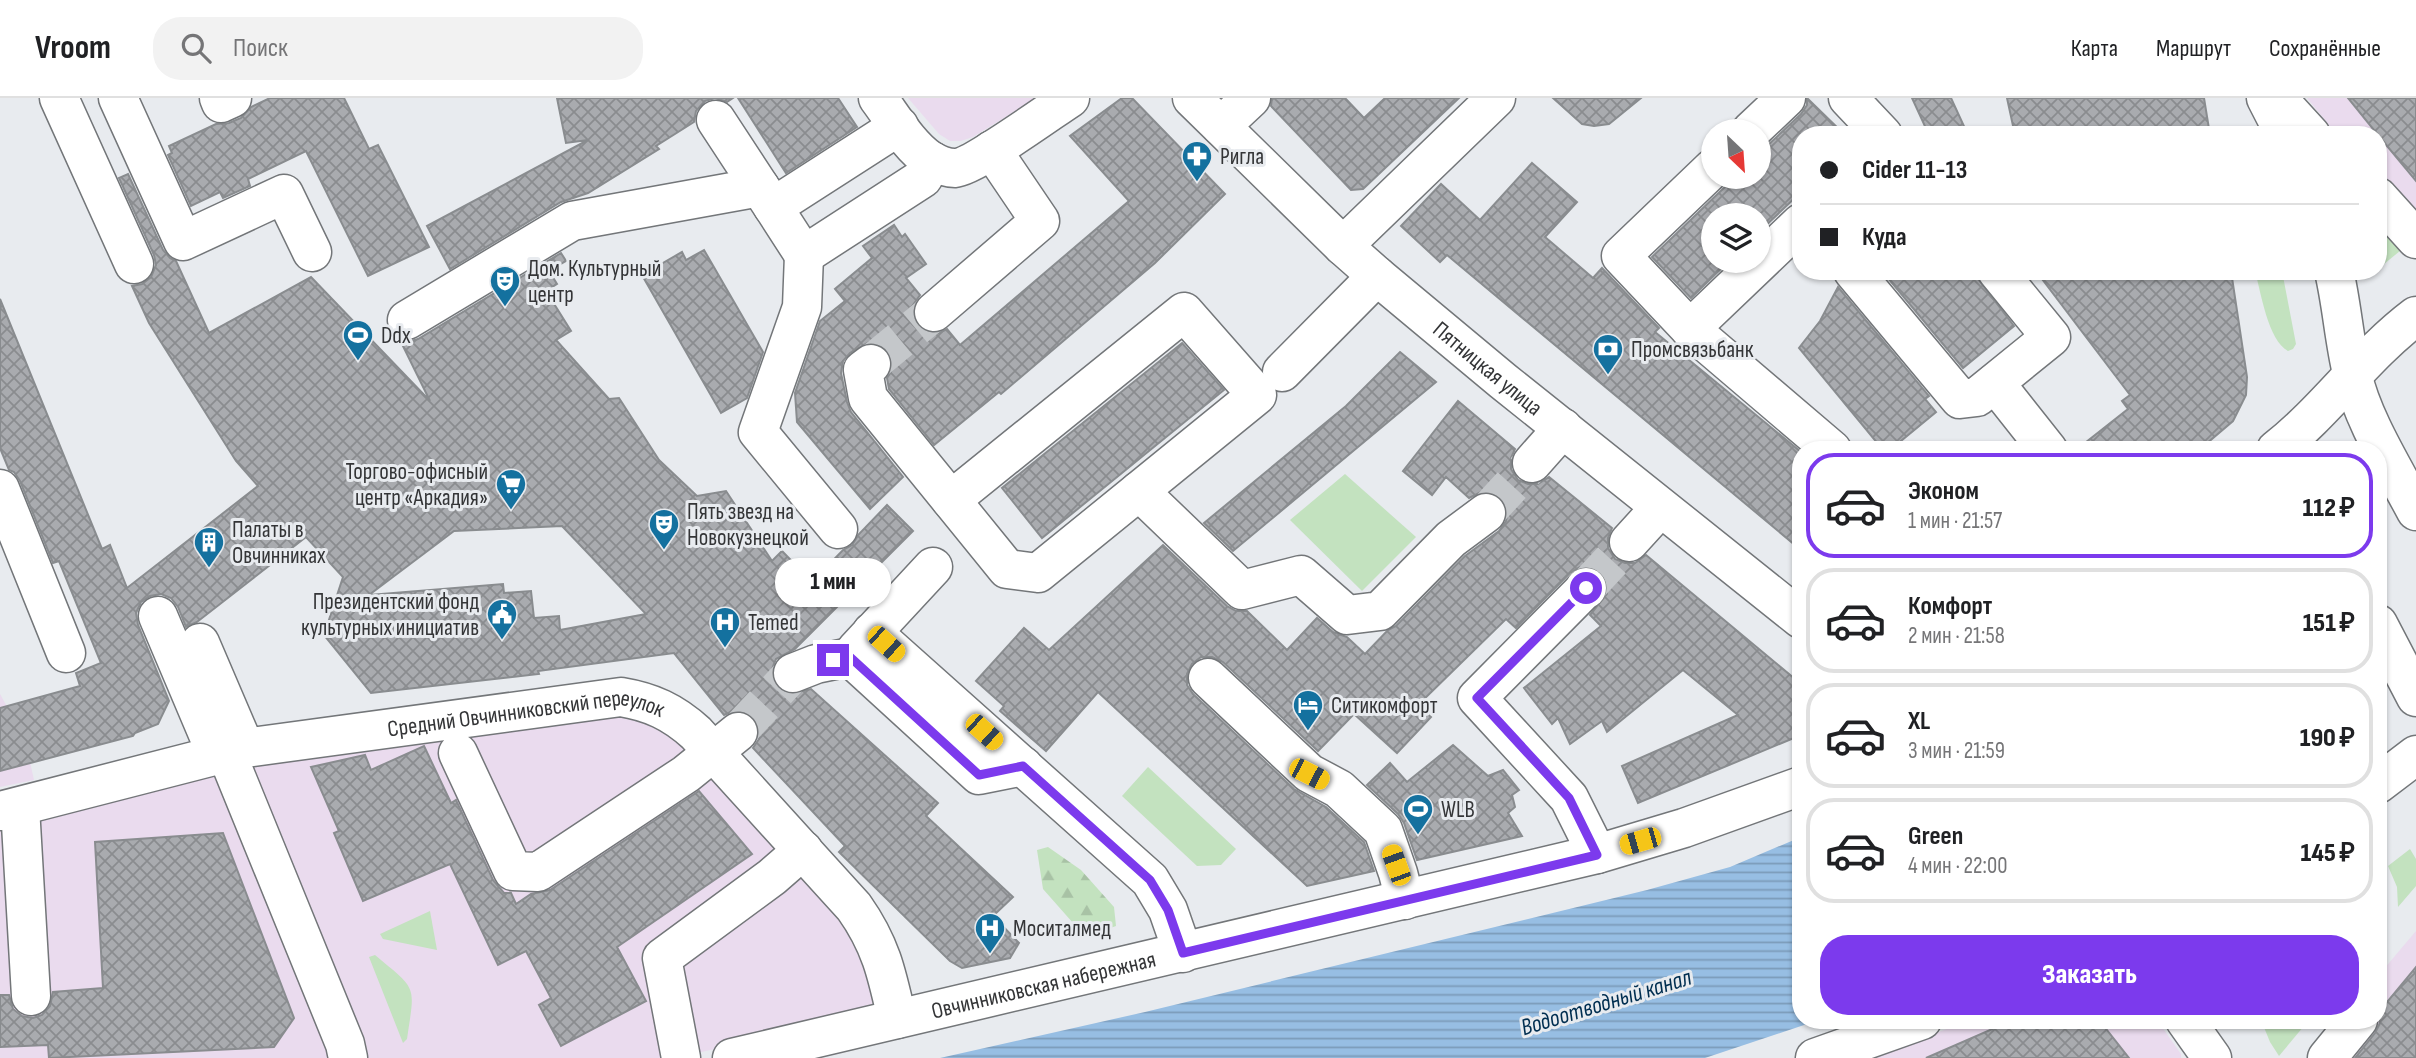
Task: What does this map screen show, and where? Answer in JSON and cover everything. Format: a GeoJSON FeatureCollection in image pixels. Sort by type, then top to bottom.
{"type":"FeatureCollection","features":[{"type":"Feature","properties":{"kind":"street"},"geometry":{"type":"LineString","coordinates":[[58,98],[146,259],[86,98]]}},
{"type":"Feature","properties":{"kind":"street"},"geometry":{"type":"LineString","coordinates":[[118,98],[183,241],[284,194],[312,251]]}},
{"type":"Feature","properties":{"kind":"street"},"geometry":{"type":"LineString","coordinates":[[219,98],[221,103],[232,98]]}},
{"type":"Feature","properties":{"kind":"street"},"geometry":{"type":"LineString","coordinates":[[407,320],[572,221],[767,197],[889,112],[913,143],[932,161],[942,166],[957,168],[977,159],[1070,98]]}},
{"type":"Feature","properties":{"kind":"street","name":"Пятницкая улица"},"geometry":{"type":"LineString","coordinates":[[1192,98],[1377,276],[1792,613]]}},
{"type":"Feature","properties":{"kind":"street"},"geometry":{"type":"LineString","coordinates":[[1221,127],[1251,98]]}},
{"type":"Feature","properties":{"kind":"street"},"geometry":{"type":"LineString","coordinates":[[1343,246],[1496,98]]}},
{"type":"Feature","properties":{"kind":"street"},"geometry":{"type":"LineString","coordinates":[[1764,119],[1786,98]]}},
{"type":"Feature","properties":{"kind":"street"},"geometry":{"type":"LineString","coordinates":[[1848,98],[1874,126]]}},
{"type":"Feature","properties":{"kind":"street"},"geometry":{"type":"LineString","coordinates":[[2266,98],[2281,126]]}},
{"type":"Feature","properties":{"kind":"street"},"geometry":{"type":"LineString","coordinates":[[2277,98],[2303,126]]}},
{"type":"Feature","properties":{"kind":"street"},"geometry":{"type":"LineString","coordinates":[[716,120],[804,255],[802,307],[758,432],[838,529]]}},
{"type":"Feature","properties":{"kind":"street"},"geometry":{"type":"LineString","coordinates":[[933,312],[1040,221],[992,149]]}},
{"type":"Feature","properties":{"kind":"street"},"geometry":{"type":"LineString","coordinates":[[804,255],[923,178],[932,161]]}},
{"type":"Feature","properties":{"kind":"street"},"geometry":{"type":"LineString","coordinates":[[1701,180],[1621,257],[1690,329],[1821,441]]}},
{"type":"Feature","properties":{"kind":"street"},"geometry":{"type":"LineString","coordinates":[[2387,207],[2416,239]]}},
{"type":"Feature","properties":{"kind":"street"},"geometry":{"type":"LineString","coordinates":[[1690,329],[1792,232]]}},
{"type":"Feature","properties":{"kind":"street"},"geometry":{"type":"LineString","coordinates":[[1282,372],[1377,276]]}},
{"type":"Feature","properties":{"kind":"street"},"geometry":{"type":"LineString","coordinates":[[1861,280],[1960,399],[1977,397],[2051,337],[2004,280]]}},
{"type":"Feature","properties":{"kind":"street"},"geometry":{"type":"LineString","coordinates":[[2336,280],[2352,374],[2379,441]]}},
{"type":"Feature","properties":{"kind":"street"},"geometry":{"type":"LineString","coordinates":[[871,364],[863,370],[868,398],[1007,569],[1038,573],[1257,395],[1184,312],[951,500]]}},
{"type":"Feature","properties":{"kind":"street"},"geometry":{"type":"LineString","coordinates":[[2293,441],[2352,374],[2416,316]]}},
{"type":"Feature","properties":{"kind":"street"},"geometry":{"type":"LineString","coordinates":[[1995,383],[2040,441]]}},
{"type":"Feature","properties":{"kind":"street"},"geometry":{"type":"LineString","coordinates":[[1532,463],[1563,428]]}},
{"type":"Feature","properties":{"kind":"street"},"geometry":{"type":"LineString","coordinates":[[2387,456],[2416,511]]}},
{"type":"Feature","properties":{"kind":"street"},"geometry":{"type":"LineString","coordinates":[[0,489],[66,653]]}},
{"type":"Feature","properties":{"kind":"street"},"geometry":{"type":"LineString","coordinates":[[1139,491],[1242,590],[1301,575],[1347,615],[1380,611],[1451,539],[1486,513]]}},
{"type":"Feature","properties":{"kind":"street"},"geometry":{"type":"LineString","coordinates":[[1629,542],[1660,508]]}},
{"type":"Feature","properties":{"kind":"street"},"geometry":{"type":"LineString","coordinates":[[793,673],[861,645],[933,567]]}},
{"type":"Feature","properties":{"kind":"street"},"geometry":{"type":"LineString","coordinates":[[1586,588],[1477,698],[1569,798],[1597,855]]}},
{"type":"Feature","properties":{"kind":"street"},"geometry":{"type":"LineString","coordinates":[[158,616],[229,751],[345,1044],[348,1058]]}},
{"type":"Feature","properties":{"kind":"street"},"geometry":{"type":"LineString","coordinates":[[2387,641],[2416,696]]}},
{"type":"Feature","properties":{"kind":"street"},"geometry":{"type":"LineString","coordinates":[[200,643],[229,751]]}},
{"type":"Feature","properties":{"kind":"street"},"geometry":{"type":"LineString","coordinates":[[861,645],[979,775],[1023,766],[1150,880],[1168,910],[1183,953]]}},
{"type":"Feature","properties":{"kind":"street"},"geometry":{"type":"LineString","coordinates":[[1208,678],[1309,774],[1339,789],[1383,830],[1405,900]]}},
{"type":"Feature","properties":{"kind":"street","name":"Средний Овчинниковский переулок"},"geometry":{"type":"LineString","coordinates":[[10,809],[229,751],[621,697],[647,701],[726,742],[803,850],[855,906],[881,953],[897,1019]]}},
{"type":"Feature","properties":{"kind":"street"},"geometry":{"type":"LineString","coordinates":[[458,753],[513,871],[538,872],[726,742]]}},
{"type":"Feature","properties":{"kind":"street"},"geometry":{"type":"LineString","coordinates":[[2387,777],[2416,755]]}},
{"type":"Feature","properties":{"kind":"street","name":"Овчинниковская набережная"},"geometry":{"type":"LineString","coordinates":[[732,1058],[1597,855],[1684,828],[1792,789]]}},
{"type":"Feature","properties":{"kind":"street"},"geometry":{"type":"LineString","coordinates":[[10,809],[31,996]]}},
{"type":"Feature","properties":{"kind":"street"},"geometry":{"type":"LineString","coordinates":[[681,1058],[662,958],[772,877],[803,850]]}},
{"type":"Feature","properties":{"kind":"street"},"geometry":{"type":"LineString","coordinates":[[1815,1058],[1897,1029]]}},
{"type":"Feature","properties":{"kind":"street"},"geometry":{"type":"LineString","coordinates":[[2191,1029],[2212,1058]]}},
{"type":"Feature","properties":{"kind":"street"},"geometry":{"type":"LineString","coordinates":[[2328,1058],[2351,1029]]}},
{"type":"Feature","properties":{"kind":"shaded area"},"geometry":{"type":"Polygon","coordinates":[[[908,98],[1036,98],[973,137],[950,141],[939,134],[908,98]]]}},
{"type":"Feature","properties":{"kind":"shaded area"},"geometry":{"type":"Polygon","coordinates":[[[2307,98],[2416,98],[2416,225],[2387,193],[2387,126],[2330,126],[2307,98]]]}},
{"type":"Feature","properties":{"kind":"shaded area"},"geometry":{"type":"Polygon","coordinates":[[[0,694],[25,739],[34,780],[0,787],[0,694]]]}},
{"type":"Feature","properties":{"kind":"shaded area"},"geometry":{"type":"Polygon","coordinates":[[[598,710],[672,729],[865,948],[883,1012],[674,1058],[0,1058],[0,823],[257,759],[598,710]]]}},
{"type":"Feature","properties":{"kind":"shaded area"},"geometry":{"type":"Polygon","coordinates":[[[2416,931],[2416,1058],[2310,1058],[2334,1029],[2387,1029],[2387,965],[2416,931]]]}},
{"type":"Feature","properties":{"kind":"shaded area"},"geometry":{"type":"Polygon","coordinates":[[[1947,1029],[2163,1029],[2181,1054],[2181,1058],[1869,1058],[1947,1029]]]}},
{"type":"Feature","properties":{"kind":"green space"},"geometry":{"type":"Polygon","coordinates":[[[2387,225],[2406,246],[2387,262],[2387,225]]]}},
{"type":"Feature","properties":{"kind":"green space"},"geometry":{"type":"Polygon","coordinates":[[[2257,280],[2284,280],[2296,344],[2293,349],[2288,351],[2281,345],[2266,315],[2257,280]]]}},
{"type":"Feature","properties":{"kind":"green space"},"geometry":{"type":"Polygon","coordinates":[[[1345,474],[1416,537],[1362,591],[1290,520],[1345,474]]]}},
{"type":"Feature","properties":{"kind":"green space"},"geometry":{"type":"Polygon","coordinates":[[[1148,767],[1236,849],[1221,865],[1197,866],[1122,796],[1148,767]]]}},
{"type":"Feature","properties":{"kind":"green space"},"geometry":{"type":"Polygon","coordinates":[[[1048,847],[1081,870],[1114,907],[1116,926],[1094,934],[1073,923],[1043,889],[1037,850],[1048,847]]]}},
{"type":"Feature","properties":{"kind":"green space"},"geometry":{"type":"Polygon","coordinates":[[[2410,849],[2416,859],[2416,886],[2398,907],[2397,887],[2388,866],[2410,849]]]}},
{"type":"Feature","properties":{"kind":"green space"},"geometry":{"type":"Polygon","coordinates":[[[430,911],[437,950],[383,939],[380,934],[430,911]]]}},
{"type":"Feature","properties":{"kind":"green space"},"geometry":{"type":"Polygon","coordinates":[[[375,955],[406,983],[410,990],[410,1021],[407,1039],[403,1043],[369,957],[375,955]]]}},
{"type":"Feature","properties":{"kind":"green space"},"geometry":{"type":"Polygon","coordinates":[[[2265,1029],[2302,1029],[2279,1056],[2265,1029]]]}},
{"type":"Feature","properties":{"kind":"water","name":"Водоотводный канал"},"geometry":{"type":"Polygon","coordinates":[[[1792,841],[1792,1029],[1705,1058],[940,1058],[1145,1012],[1647,890],[1730,867],[1792,841]]]}},
{"type":"Feature","properties":{"kind":"pier"},"geometry":{"type":"Polygon","coordinates":[[[2416,393],[2416,626],[2387,651],[2387,441],[2357,441],[2416,393]]]}},
{"type":"Feature","properties":{"kind":"building"},"geometry":{"type":"Polygon","coordinates":[[[270,98],[344,98],[369,149],[378,145],[429,247],[368,276],[306,151],[248,179],[250,186],[223,198],[220,192],[191,206],[168,155],[172,153],[169,146],[216,124],[241,118],[251,107],[270,98]]]}},
{"type":"Feature","properties":{"kind":"building"},"geometry":{"type":"Polygon","coordinates":[[[557,98],[715,98],[705,101],[696,111],[694,122],[656,146],[659,149],[588,193],[561,202],[450,269],[427,226],[588,140],[566,143],[557,98]]]}},
{"type":"Feature","properties":{"kind":"building"},"geometry":{"type":"Polygon","coordinates":[[[715,98],[733,98],[727,102],[715,98]]]}},
{"type":"Feature","properties":{"kind":"building"},"geometry":{"type":"Polygon","coordinates":[[[738,98],[838,98],[857,127],[786,173],[738,98]]]}},
{"type":"Feature","properties":{"kind":"building"},"geometry":{"type":"Polygon","coordinates":[[[1122,98],[1132,98],[1225,194],[1155,263],[1001,394],[999,392],[934,445],[889,389],[887,378],[893,362],[888,350],[880,344],[869,342],[850,353],[843,361],[841,373],[851,412],[903,477],[870,509],[797,422],[795,393],[820,321],[845,301],[835,289],[872,258],[863,246],[894,225],[902,237],[905,234],[926,264],[906,278],[920,295],[913,305],[913,317],[917,326],[927,333],[939,333],[947,329],[960,345],[1129,201],[1070,136],[1122,98]]]}},
{"type":"Feature","properties":{"kind":"building"},"geometry":{"type":"Polygon","coordinates":[[[1272,98],[1345,98],[1364,118],[1385,98],[1459,98],[1363,189],[1351,190],[1271,106],[1272,98]]]}},
{"type":"Feature","properties":{"kind":"building"},"geometry":{"type":"Polygon","coordinates":[[[1553,98],[1641,98],[1609,124],[1594,126],[1582,124],[1553,98]]]}},
{"type":"Feature","properties":{"kind":"building"},"geometry":{"type":"Polygon","coordinates":[[[1807,98],[1836,126],[1792,126],[1792,201],[1771,221],[1771,203],[1708,203],[1723,189],[1771,189],[1771,142],[1807,105],[1807,98]]]}},
{"type":"Feature","properties":{"kind":"building"},"geometry":{"type":"Polygon","coordinates":[[[1912,98],[1951,98],[1964,126],[1925,126],[1912,98]]]}},
{"type":"Feature","properties":{"kind":"building"},"geometry":{"type":"Polygon","coordinates":[[[2007,98],[2204,98],[2209,126],[2013,126],[2007,98]]]}},
{"type":"Feature","properties":{"kind":"building"},"geometry":{"type":"Polygon","coordinates":[[[2348,98],[2416,98],[2416,181],[2387,146],[2387,126],[2371,126],[2348,98]]]}},
{"type":"Feature","properties":{"kind":"building"},"geometry":{"type":"Polygon","coordinates":[[[1532,163],[1577,202],[1545,237],[1593,278],[1602,268],[1659,328],[1655,332],[1792,445],[1792,542],[1447,255],[1440,262],[1401,226],[1441,184],[1480,220],[1532,163]]]}},
{"type":"Feature","properties":{"kind":"building"},"geometry":{"type":"Polygon","coordinates":[[[128,174],[163,250],[176,261],[209,333],[311,277],[430,401],[400,340],[408,342],[418,339],[561,253],[566,261],[549,271],[557,284],[546,291],[571,331],[556,340],[609,399],[619,398],[659,460],[697,496],[726,491],[772,561],[782,551],[812,582],[843,550],[852,545],[887,505],[913,531],[795,649],[776,659],[772,680],[779,690],[789,694],[811,689],[938,803],[926,816],[1013,897],[993,916],[1019,943],[1010,958],[962,968],[950,961],[839,852],[845,846],[753,748],[759,739],[760,729],[755,718],[745,711],[735,710],[724,715],[674,653],[538,671],[539,674],[371,693],[324,635],[343,577],[306,537],[197,622],[186,627],[171,598],[161,594],[150,596],[141,602],[136,613],[138,625],[169,701],[158,724],[133,736],[0,771],[0,708],[80,686],[76,673],[101,663],[59,561],[53,563],[20,481],[14,472],[9,470],[0,448],[0,299],[102,549],[110,545],[127,588],[258,486],[236,461],[149,323],[132,286],[142,284],[151,277],[156,265],[119,178],[128,174]],[[562,526],[454,531],[369,595],[503,584],[504,593],[531,591],[534,618],[559,616],[560,630],[646,614],[562,526]]]}},
{"type":"Feature","properties":{"kind":"building"},"geometry":{"type":"Polygon","coordinates":[[[1701,210],[1701,273],[1717,273],[1691,298],[1652,257],[1701,210]]]}},
{"type":"Feature","properties":{"kind":"building"},"geometry":{"type":"Polygon","coordinates":[[[704,250],[763,352],[747,398],[721,413],[642,275],[682,252],[686,260],[704,250]]]}},
{"type":"Feature","properties":{"kind":"building"},"geometry":{"type":"Polygon","coordinates":[[[1890,280],[1979,280],[2014,326],[1963,368],[1890,280]]]}},
{"type":"Feature","properties":{"kind":"building"},"geometry":{"type":"Polygon","coordinates":[[[2043,280],[2232,280],[2247,377],[2246,395],[2233,421],[2210,441],[2087,441],[2128,409],[2122,401],[2130,395],[2043,280]]]}},
{"type":"Feature","properties":{"kind":"building"},"geometry":{"type":"Polygon","coordinates":[[[1838,287],[1929,396],[1925,399],[1936,412],[1901,441],[1876,441],[1799,348],[1820,321],[1838,287]]]}},
{"type":"Feature","properties":{"kind":"building"},"geometry":{"type":"Polygon","coordinates":[[[1182,343],[1224,390],[1042,538],[1002,488],[1182,343]]]}},
{"type":"Feature","properties":{"kind":"building"},"geometry":{"type":"Polygon","coordinates":[[[1400,352],[1436,382],[1233,551],[1204,523],[1346,406],[1400,352]]]}},
{"type":"Feature","properties":{"kind":"building"},"geometry":{"type":"Polygon","coordinates":[[[1458,401],[1515,449],[1511,458],[1511,469],[1518,480],[1538,484],[1549,477],[1612,528],[1608,548],[1615,559],[1635,563],[1646,555],[1792,677],[1792,739],[1638,803],[1622,766],[1738,715],[1683,670],[1607,732],[1602,721],[1570,744],[1558,718],[1552,724],[1524,688],[1601,626],[1590,615],[1607,594],[1607,583],[1601,572],[1591,567],[1580,567],[1570,573],[1516,628],[1506,619],[1418,705],[1431,717],[1397,753],[1354,714],[1318,751],[1223,662],[1212,657],[1201,657],[1192,664],[1187,674],[1187,685],[1193,694],[1294,789],[1326,807],[1364,842],[1374,871],[1307,886],[1098,692],[1046,751],[1000,711],[1004,706],[976,681],[1024,628],[1049,650],[1163,545],[1227,606],[1236,611],[1247,611],[1287,650],[1317,618],[1333,632],[1347,637],[1365,654],[1465,556],[1499,531],[1506,521],[1508,510],[1504,501],[1495,493],[1483,491],[1469,498],[1446,477],[1432,495],[1403,471],[1458,401]]]}},
{"type":"Feature","properties":{"kind":"building"},"geometry":{"type":"Polygon","coordinates":[[[1453,745],[1488,776],[1503,770],[1519,790],[1512,795],[1515,807],[1508,813],[1522,836],[1417,860],[1404,823],[1398,814],[1367,785],[1390,763],[1407,782],[1453,745]]]}},
{"type":"Feature","properties":{"kind":"building"},"geometry":{"type":"Polygon","coordinates":[[[424,746],[451,803],[456,800],[493,880],[504,893],[511,893],[516,904],[531,894],[550,890],[699,791],[752,854],[617,947],[646,1001],[561,1046],[539,1005],[551,998],[526,951],[498,965],[450,864],[363,901],[334,833],[339,831],[311,767],[365,755],[371,770],[424,746]]]}},
{"type":"Feature","properties":{"kind":"building"},"geometry":{"type":"Polygon","coordinates":[[[223,833],[294,1018],[274,1047],[49,1058],[48,1045],[0,1047],[0,995],[9,995],[13,1009],[22,1016],[33,1018],[42,1015],[50,1006],[53,992],[103,988],[95,842],[223,833]]]}},
{"type":"Feature","properties":{"kind":"building"},"geometry":{"type":"Polygon","coordinates":[[[2416,967],[2416,1058],[2355,1058],[2377,1029],[2387,1029],[2387,1002],[2416,967]]]}},
{"type":"Feature","properties":{"kind":"building"},"geometry":{"type":"Polygon","coordinates":[[[1992,1029],[2106,1029],[2129,1058],[1926,1058],[1992,1029]]]}},
{"type":"Feature","properties":{"kind":"tunnel"},"geometry":{"type":"LineString","coordinates":[[871,364],[934,312]]}},
{"type":"Feature","properties":{"kind":"tunnel"},"geometry":{"type":"LineString","coordinates":[[1486,513],[1532,463]]}},
{"type":"Feature","properties":{"kind":"tunnel"},"geometry":{"type":"LineString","coordinates":[[1586,588],[1629,542]]}},
{"type":"Feature","properties":{"kind":"tunnel"},"geometry":{"type":"LineString","coordinates":[[738,732],[793,673]]}},
{"type":"Feature","properties":{"kind":"place","name":"Ригла"},"geometry":{"type":"Point","coordinates":[1197,183]}},
{"type":"Feature","properties":{"kind":"place","name":"Дом. Культурный центр"},"geometry":{"type":"Point","coordinates":[505,308]}},
{"type":"Feature","properties":{"kind":"place","name":"Ddx"},"geometry":{"type":"Point","coordinates":[358,362]}},
{"type":"Feature","properties":{"kind":"place","name":"Промсвязьбанк"},"geometry":{"type":"Point","coordinates":[1608,376]}},
{"type":"Feature","properties":{"kind":"place","name":"Торгово-офисный центр «Аркадия»"},"geometry":{"type":"Point","coordinates":[511,511]}},
{"type":"Feature","properties":{"kind":"place","name":"Пять звезд на Новокузнецкой"},"geometry":{"type":"Point","coordinates":[664,551]}},
{"type":"Feature","properties":{"kind":"place","name":"Палаты в Овчинниках"},"geometry":{"type":"Point","coordinates":[209,569]}},
{"type":"Feature","properties":{"kind":"place","name":"Президентский фонд культурных инициатив"},"geometry":{"type":"Point","coordinates":[502,641]}},
{"type":"Feature","properties":{"kind":"place","name":"Temed"},"geometry":{"type":"Point","coordinates":[725,649]}},
{"type":"Feature","properties":{"kind":"place","name":"Ситикомфорт"},"geometry":{"type":"Point","coordinates":[1308,732]}},
{"type":"Feature","properties":{"kind":"place","name":"WLB"},"geometry":{"type":"Point","coordinates":[1418,836]}},
{"type":"Feature","properties":{"kind":"place","name":"Моситалмед"},"geometry":{"type":"Point","coordinates":[990,955]}},
{"type":"Feature","properties":{"kind":"route"},"geometry":{"type":"LineString","coordinates":[[833,660],[850,657],[979,775],[1023,766],[1150,880],[1168,910],[1183,953],[1597,855],[1569,798],[1477,698],[1586,588]]}}]}
